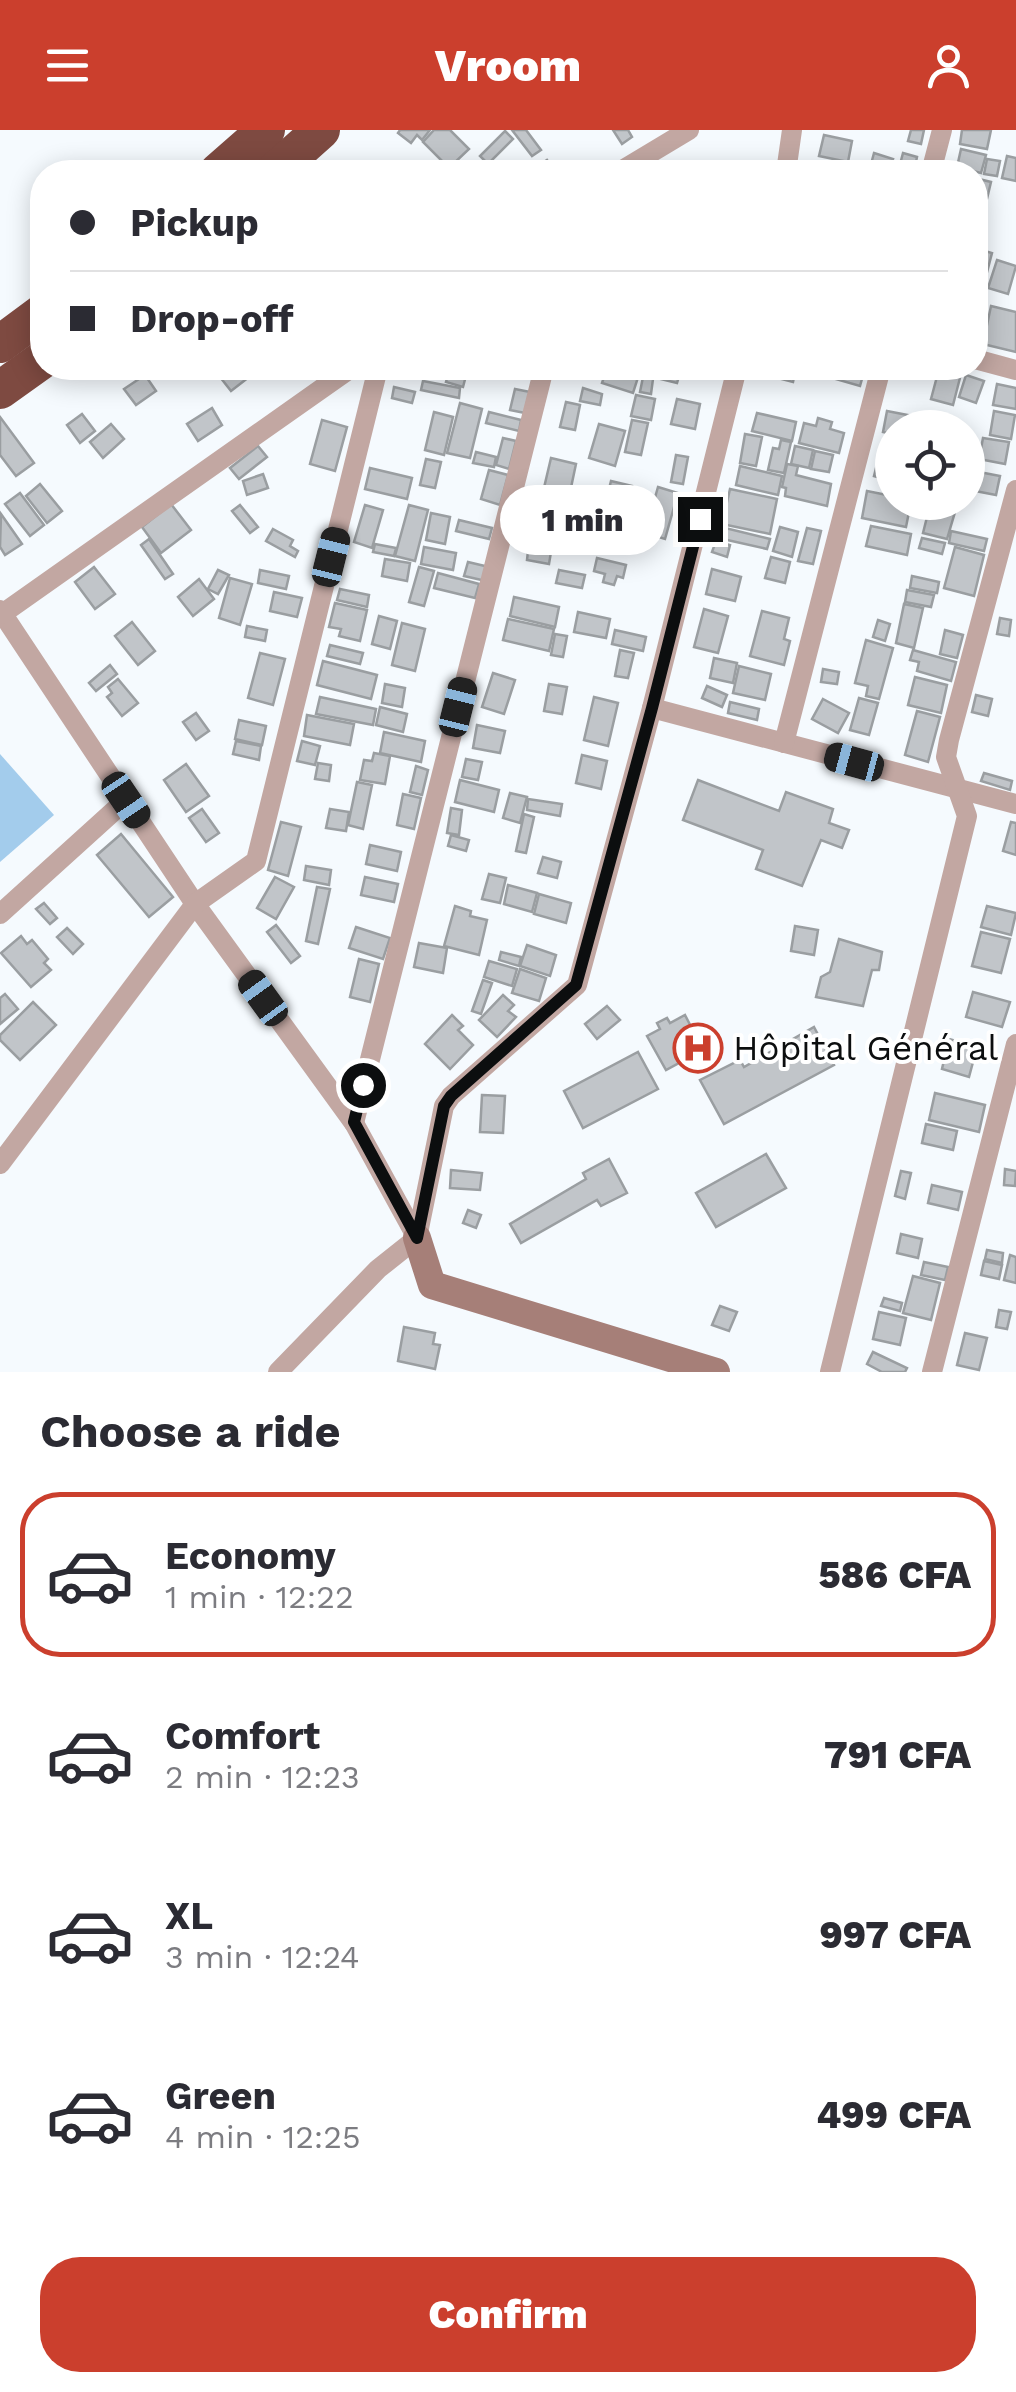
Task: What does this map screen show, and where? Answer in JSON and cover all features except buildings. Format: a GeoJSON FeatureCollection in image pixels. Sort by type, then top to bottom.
{"type":"FeatureCollection","features":[{"type":"Feature","properties":{"kind":"highway"},"geometry":{"type":"LineString","coordinates":[[232,160],[266,130]]}},
{"type":"Feature","properties":{"kind":"highway"},"geometry":{"type":"LineString","coordinates":[[287,160],[321,130]]}},
{"type":"Feature","properties":{"kind":"highway"},"geometry":{"type":"LineString","coordinates":[[0,344],[30,322]]}},
{"type":"Feature","properties":{"kind":"highway"},"geometry":{"type":"LineString","coordinates":[[0,390],[30,369]]}},
{"type":"Feature","properties":{"kind":"street"},"geometry":{"type":"LineString","coordinates":[[639,160],[689,130]]}},
{"type":"Feature","properties":{"kind":"street"},"geometry":{"type":"LineString","coordinates":[[788,160],[792,130]]}},
{"type":"Feature","properties":{"kind":"street"},"geometry":{"type":"LineString","coordinates":[[934,160],[942,130]]}},
{"type":"Feature","properties":{"kind":"street"},"geometry":{"type":"LineString","coordinates":[[988,362],[1016,370]]}},
{"type":"Feature","properties":{"kind":"street"},"geometry":{"type":"LineString","coordinates":[[334,380],[1,612],[195,904],[354,1122],[417,1238],[432,1285],[716,1372]]}},
{"type":"Feature","properties":{"kind":"street"},"geometry":{"type":"LineString","coordinates":[[0,1164],[195,904],[256,861],[375,380]]}},
{"type":"Feature","properties":{"kind":"street"},"geometry":{"type":"LineString","coordinates":[[354,1122],[541,380]]}},
{"type":"Feature","properties":{"kind":"street"},"geometry":{"type":"LineString","coordinates":[[278,1372],[378,1269],[417,1238],[444,1106],[451,1096],[576,985],[652,708],[734,380]]}},
{"type":"Feature","properties":{"kind":"street"},"geometry":{"type":"LineString","coordinates":[[784,744],[878,380]]}},
{"type":"Feature","properties":{"kind":"street"},"geometry":{"type":"LineString","coordinates":[[830,1372],[967,816],[946,758],[948,740],[1016,490]]}},
{"type":"Feature","properties":{"kind":"street"},"geometry":{"type":"LineString","coordinates":[[652,708],[1016,804]]}},
{"type":"Feature","properties":{"kind":"street"},"geometry":{"type":"LineString","coordinates":[[0,914],[126,800]]}},
{"type":"Feature","properties":{"kind":"street"},"geometry":{"type":"LineString","coordinates":[[932,1372],[1016,1044]]}},
{"type":"Feature","properties":{"kind":"shaded area"},"geometry":{"type":"Polygon","coordinates":[[[0,754],[54,815],[0,862],[0,754]]]}},
{"type":"Feature","properties":{"kind":"place","name":"Hôpital Général"},"geometry":{"type":"Point","coordinates":[698,1048]}},
{"type":"Feature","properties":{"kind":"route"},"geometry":{"type":"LineString","coordinates":[[363,1085],[354,1122],[417,1238],[444,1106],[576,985],[700,519]]}}]}
